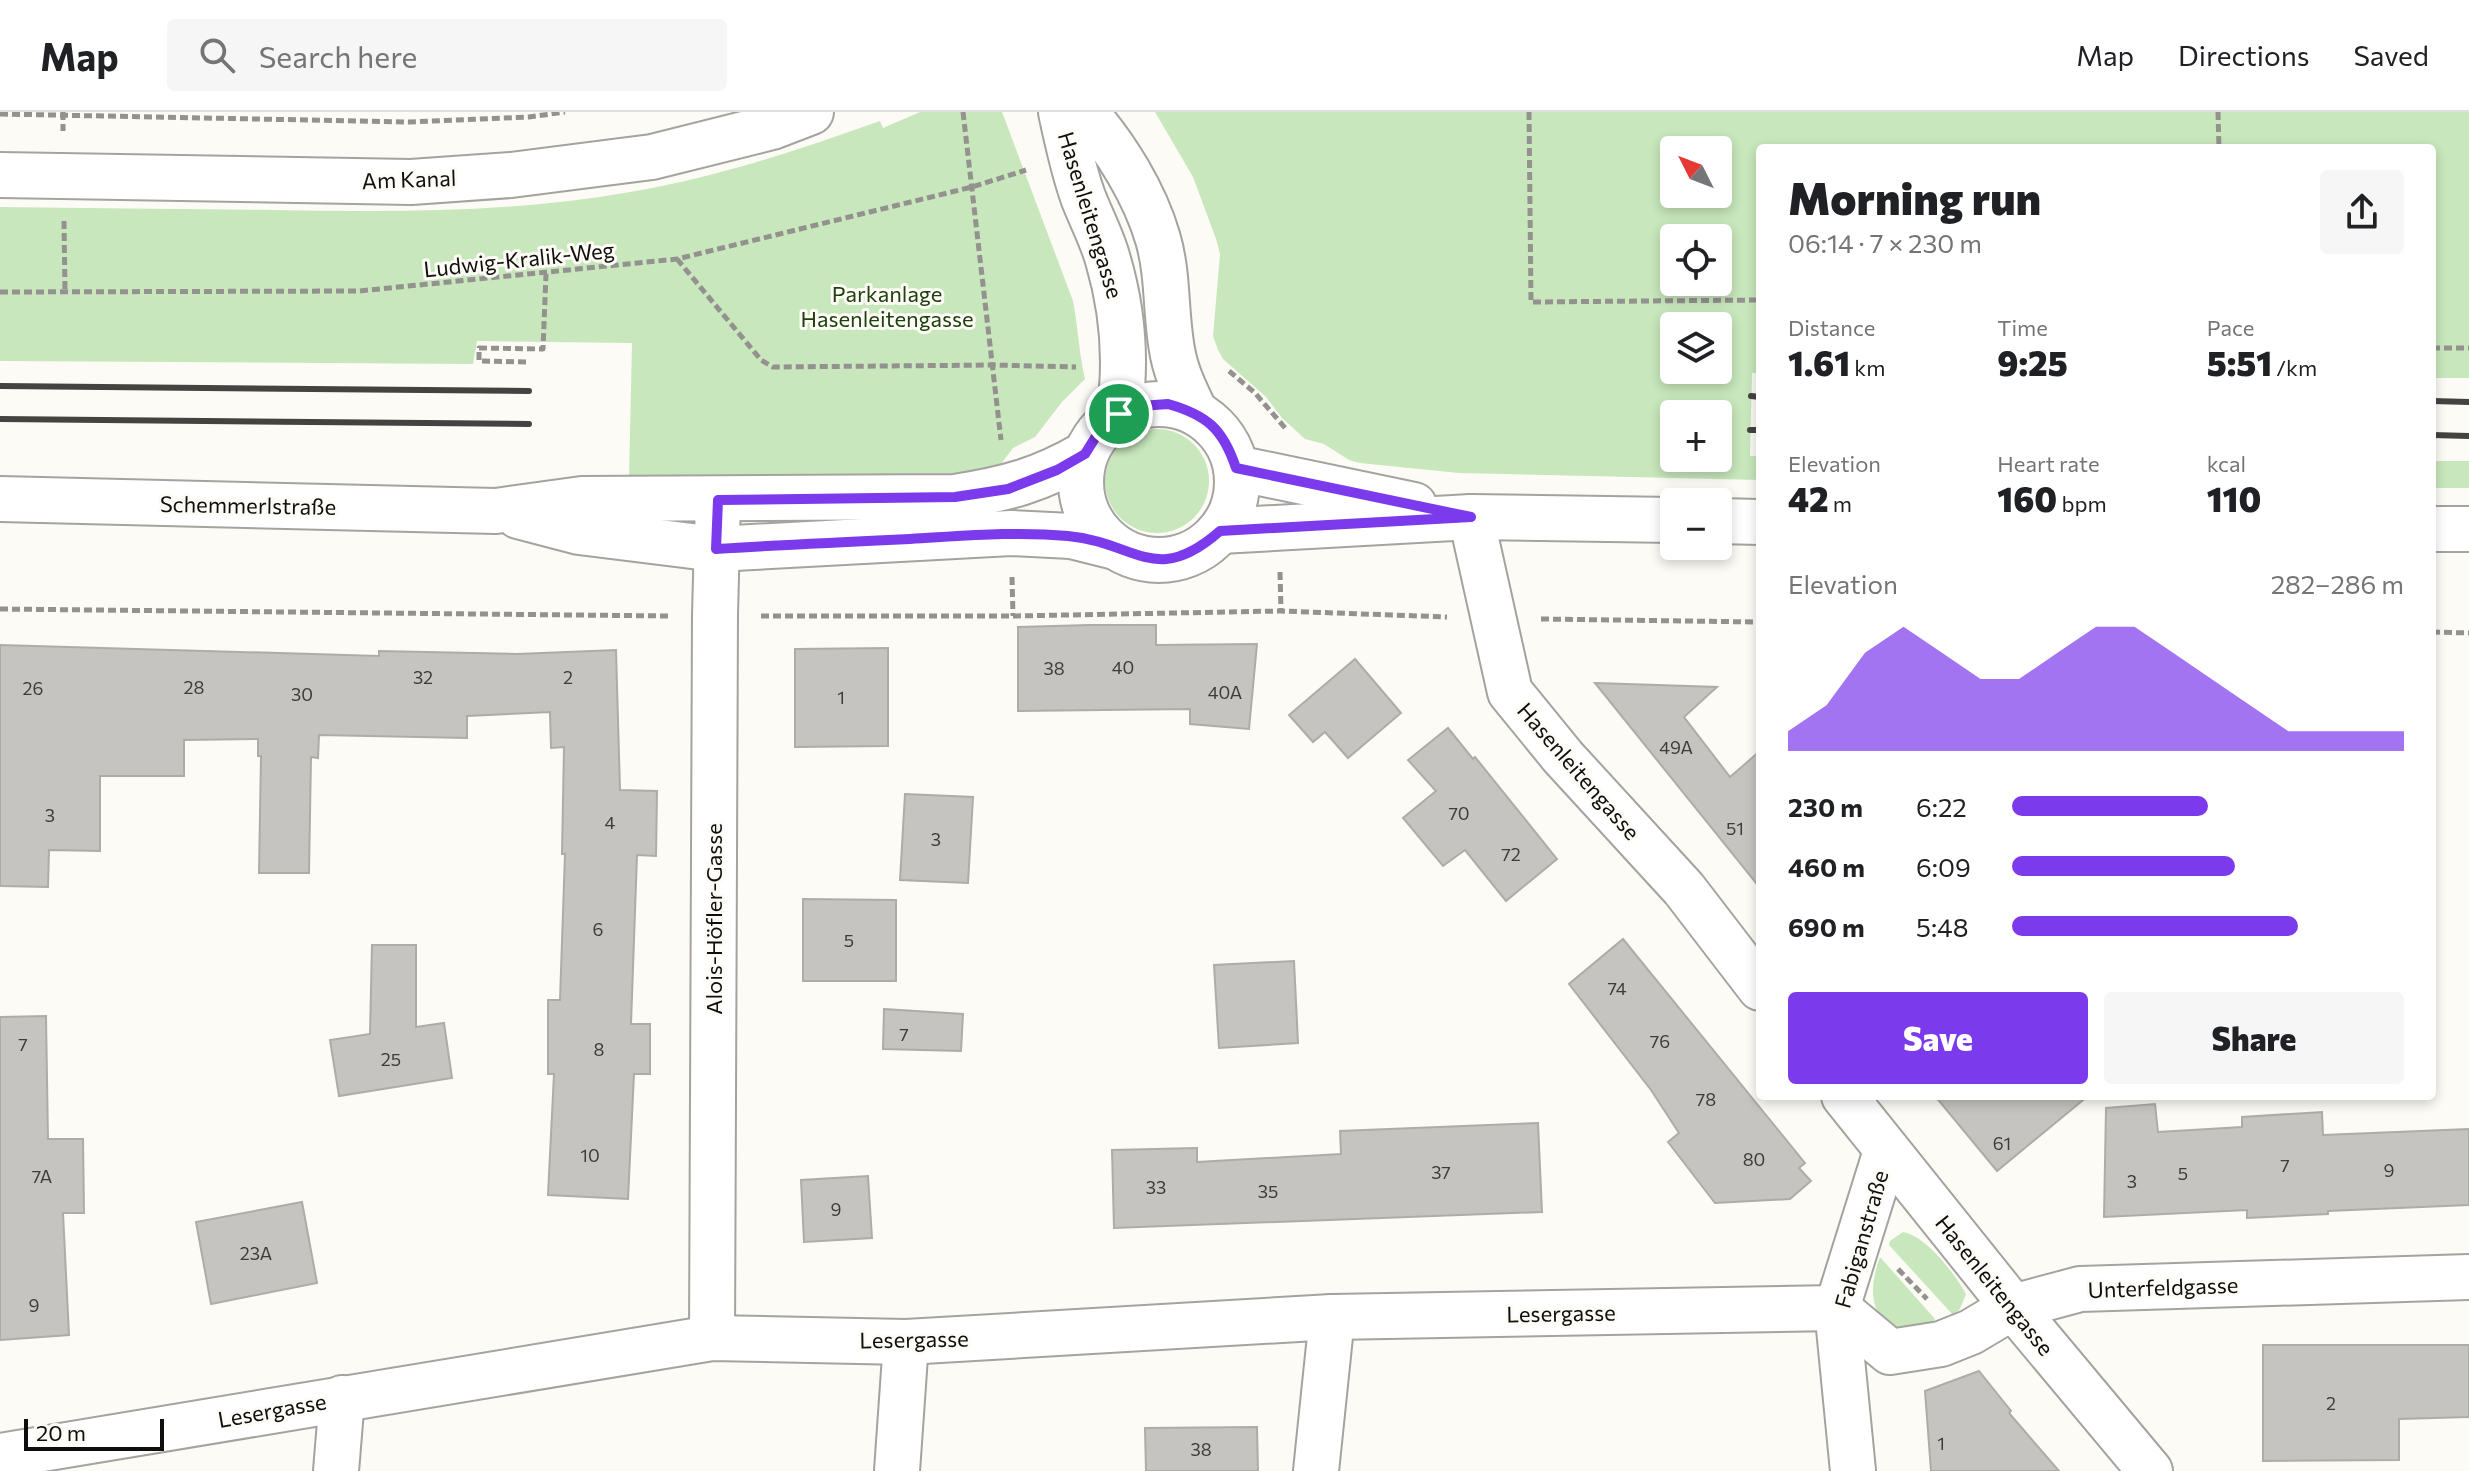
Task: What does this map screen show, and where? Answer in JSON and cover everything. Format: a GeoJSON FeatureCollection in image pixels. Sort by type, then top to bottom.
{"type":"FeatureCollection","features":[{"type":"Feature","properties":{"kind":"street","name":"Am Kanal"},"geometry":{"type":"LineString","coordinates":[[0,175],[411,182],[511,175],[652,157],[772,127],[811,112]]}},
{"type":"Feature","properties":{"kind":"street","name":"Hasenleitengasse"},"geometry":{"type":"LineString","coordinates":[[1061,112],[1082,195],[1107,257],[1118,302],[1124,353],[1124,383],[1119,414]]}},
{"type":"Feature","properties":{"kind":"street","name":"Hasenleitengasse"},"geometry":{"type":"LineString","coordinates":[[1085,112],[1129,174],[1158,239],[1167,288],[1172,353],[1181,384],[1195,412]]}},
{"type":"Feature","properties":{"kind":"street"},"geometry":{"type":"LineString","coordinates":[[1168,404],[1195,412],[1214,426],[1230,448],[1236,468],[1235,499],[1220,531],[1200,549],[1168,560],[1140,558],[1115,547],[1094,526],[1083,503],[1080,477],[1085,454],[1100,430],[1119,414],[1141,406],[1168,404]]}},
{"type":"Feature","properties":{"kind":"street","name":"Schemmerlstraße"},"geometry":{"type":"LineString","coordinates":[[0,499],[496,511],[582,499],[955,497],[1008,489],[1057,470],[1085,454]]}},
{"type":"Feature","properties":{"kind":"street"},"geometry":{"type":"LineString","coordinates":[[1236,468],[1471,517]]}},
{"type":"Feature","properties":{"kind":"street","name":"Alois-Höfler-Gasse"},"geometry":{"type":"LineString","coordinates":[[712,1338],[718,500]]}},
{"type":"Feature","properties":{"kind":"street","name":"Schemmerlstraße"},"geometry":{"type":"LineString","coordinates":[[496,511],[579,532],[716,549],[1011,533],[1071,536],[1115,547]]}},
{"type":"Feature","properties":{"kind":"street","name":"Hasenleitengasse"},"geometry":{"type":"LineString","coordinates":[[1471,517],[1510,692],[1563,757],[1684,889],[1756,983]]}},
{"type":"Feature","properties":{"kind":"street"},"geometry":{"type":"LineString","coordinates":[[1220,531],[1471,517],[1660,520]]}},
{"type":"Feature","properties":{"kind":"street"},"geometry":{"type":"LineString","coordinates":[[1732,521],[1756,522]]}},
{"type":"Feature","properties":{"kind":"street"},"geometry":{"type":"LineString","coordinates":[[2436,529],[2469,529]]}},
{"type":"Feature","properties":{"kind":"street","name":"Hasenleitengasse"},"geometry":{"type":"LineString","coordinates":[[1847,1100],[2150,1471]]}},
{"type":"Feature","properties":{"kind":"street","name":"Fabiganstraße"},"geometry":{"type":"LineString","coordinates":[[1853,1471],[1837,1308],[1886,1151]]}},
{"type":"Feature","properties":{"kind":"street","name":"Unterfeldgasse"},"geometry":{"type":"LineString","coordinates":[[1837,1308],[1890,1352],[1941,1344],[1971,1332],[2013,1307],[2080,1289],[2469,1277]]}},
{"type":"Feature","properties":{"kind":"street","name":"Lesergasse"},"geometry":{"type":"LineString","coordinates":[[0,1456],[712,1338],[906,1342],[1332,1317],[1837,1308]]}},
{"type":"Feature","properties":{"kind":"street"},"geometry":{"type":"LineString","coordinates":[[1316,1471],[1332,1317]]}},
{"type":"Feature","properties":{"kind":"street"},"geometry":{"type":"LineString","coordinates":[[897,1471],[906,1342]]}},
{"type":"Feature","properties":{"kind":"street"},"geometry":{"type":"LineString","coordinates":[[336,1471],[342,1398]]}},
{"type":"Feature","properties":{"kind":"path"},"geometry":{"type":"LineString","coordinates":[[0,114],[410,122],[529,117],[565,112]]}},
{"type":"Feature","properties":{"kind":"path"},"geometry":{"type":"LineString","coordinates":[[963,112],[993,365]]}},
{"type":"Feature","properties":{"kind":"path"},"geometry":{"type":"LineString","coordinates":[[1529,112],[1531,302],[1756,300]]}},
{"type":"Feature","properties":{"kind":"path"},"geometry":{"type":"LineString","coordinates":[[2218,112],[2219,144]]}},
{"type":"Feature","properties":{"kind":"path","name":"Ludwig-Kralik-Weg"},"geometry":{"type":"LineString","coordinates":[[0,292],[359,291],[677,259],[797,227],[972,187],[1030,168]]}},
{"type":"Feature","properties":{"kind":"path"},"geometry":{"type":"LineString","coordinates":[[63,176],[65,292]]}},
{"type":"Feature","properties":{"kind":"path"},"geometry":{"type":"LineString","coordinates":[[677,259],[761,360],[773,367],[1086,365]]}},
{"type":"Feature","properties":{"kind":"path"},"geometry":{"type":"LineString","coordinates":[[526,362],[479,361],[479,348],[543,349],[546,274]]}},
{"type":"Feature","properties":{"kind":"path"},"geometry":{"type":"LineString","coordinates":[[2436,348],[2469,348]]}},
{"type":"Feature","properties":{"kind":"path"},"geometry":{"type":"LineString","coordinates":[[1220,361],[1255,393],[1289,431]]}},
{"type":"Feature","properties":{"kind":"path"},"geometry":{"type":"LineString","coordinates":[[0,609],[1013,616],[1281,611]]}},
{"type":"Feature","properties":{"kind":"path"},"geometry":{"type":"LineString","coordinates":[[2436,632],[2469,633]]}},
{"type":"Feature","properties":{"kind":"green space","name":"Parkanlage Hasenleitengasse"},"geometry":{"type":"Polygon","coordinates":[[[920,112],[1002,112],[1073,301],[1085,379],[1062,402],[1035,437],[1013,448],[994,473],[979,477],[629,479],[632,343],[477,341],[473,364],[0,361],[0,207],[363,211],[452,210],[541,204],[630,192],[694,179],[788,153],[880,121],[883,128],[920,112]]]}},
{"type":"Feature","properties":{"kind":"green space"},"geometry":{"type":"Polygon","coordinates":[[[1155,112],[2469,112],[2469,378],[2436,378],[2436,144],[1756,144],[1756,373],[1752,373],[1750,456],[1756,456],[1756,480],[1459,473],[1349,460],[1324,444],[1305,439],[1282,418],[1266,397],[1223,359],[1213,336],[1220,254],[1193,177],[1155,112]]]}},
{"type":"Feature","properties":{"kind":"green space"},"geometry":{"type":"Polygon","coordinates":[[[1157,429],[1177,433],[1194,444],[1205,461],[1209,481],[1205,501],[1194,518],[1177,529],[1157,533],[1137,529],[1120,518],[1109,501],[1105,481],[1109,461],[1120,444],[1137,433],[1157,429]]]}},
{"type":"Feature","properties":{"kind":"green space"},"geometry":{"type":"Polygon","coordinates":[[[2436,461],[2469,461],[2469,488],[2436,488],[2436,461]]]}},
{"type":"Feature","properties":{"kind":"green space"},"geometry":{"type":"Polygon","coordinates":[[[1903,1232],[1930,1248],[1966,1294],[1960,1309],[1953,1315],[1889,1245],[1903,1232]]]}},
{"type":"Feature","properties":{"kind":"green space"},"geometry":{"type":"Polygon","coordinates":[[[1880,1257],[1935,1319],[1930,1326],[1897,1327],[1878,1313],[1873,1288],[1880,1257]]]}},
{"type":"Feature","properties":{"kind":"building"},"geometry":{"type":"Polygon","coordinates":[[[1156,625],[1156,645],[1257,644],[1249,729],[1190,724],[1190,709],[1018,711],[1018,627],[1156,625]]]}},
{"type":"Feature","properties":{"kind":"building"},"geometry":{"type":"Polygon","coordinates":[[[0,645],[379,656],[379,651],[517,654],[616,650],[620,790],[657,791],[656,856],[637,855],[631,1024],[650,1024],[650,1074],[634,1074],[628,1199],[548,1195],[554,1074],[548,1074],[548,1000],[560,1000],[565,854],[562,854],[564,747],[551,748],[550,712],[467,716],[467,738],[319,735],[318,758],[311,757],[309,873],[259,873],[261,756],[258,756],[258,739],[184,740],[184,776],[100,776],[100,851],[49,850],[48,887],[0,886],[0,645]]]}},
{"type":"Feature","properties":{"kind":"building"},"geometry":{"type":"Polygon","coordinates":[[[888,648],[888,746],[795,747],[795,649],[888,648]]]}},
{"type":"Feature","properties":{"kind":"building"},"geometry":{"type":"Polygon","coordinates":[[[1355,659],[1401,713],[1348,758],[1325,732],[1313,742],[1289,715],[1355,659]]]}},
{"type":"Feature","properties":{"kind":"building"},"geometry":{"type":"Polygon","coordinates":[[[1595,683],[1717,687],[1684,717],[1730,777],[1756,754],[1756,883],[1595,683]]]}},
{"type":"Feature","properties":{"kind":"building"},"geometry":{"type":"Polygon","coordinates":[[[1448,728],[1557,859],[1506,901],[1465,850],[1443,866],[1403,818],[1436,791],[1408,760],[1448,728]]]}},
{"type":"Feature","properties":{"kind":"building"},"geometry":{"type":"Polygon","coordinates":[[[905,794],[973,797],[968,883],[900,880],[905,794]]]}},
{"type":"Feature","properties":{"kind":"building"},"geometry":{"type":"Polygon","coordinates":[[[803,899],[896,900],[896,981],[803,981],[803,899]]]}},
{"type":"Feature","properties":{"kind":"building"},"geometry":{"type":"Polygon","coordinates":[[[1623,939],[1805,1163],[1799,1168],[1811,1181],[1790,1199],[1715,1203],[1668,1142],[1679,1133],[1651,1090],[1569,984],[1623,939]]]}},
{"type":"Feature","properties":{"kind":"building"},"geometry":{"type":"Polygon","coordinates":[[[372,945],[416,945],[416,1027],[444,1023],[452,1078],[339,1096],[330,1040],[370,1034],[372,945]]]}},
{"type":"Feature","properties":{"kind":"building"},"geometry":{"type":"Polygon","coordinates":[[[1294,961],[1298,1043],[1219,1048],[1214,965],[1294,961]]]}},
{"type":"Feature","properties":{"kind":"building"},"geometry":{"type":"Polygon","coordinates":[[[884,1009],[963,1014],[961,1051],[883,1049],[884,1009]]]}},
{"type":"Feature","properties":{"kind":"building"},"geometry":{"type":"Polygon","coordinates":[[[46,1016],[48,1139],[83,1139],[84,1213],[63,1213],[69,1335],[0,1340],[0,1017],[46,1016]]]}},
{"type":"Feature","properties":{"kind":"building"},"geometry":{"type":"Polygon","coordinates":[[[1938,1100],[2083,1100],[1997,1171],[1938,1100]]]}},
{"type":"Feature","properties":{"kind":"building"},"geometry":{"type":"Polygon","coordinates":[[[2155,1104],[2158,1132],[2242,1127],[2242,1117],[2322,1112],[2323,1135],[2469,1129],[2469,1205],[2247,1218],[2247,1210],[2104,1217],[2106,1108],[2155,1104]]]}},
{"type":"Feature","properties":{"kind":"building"},"geometry":{"type":"Polygon","coordinates":[[[1538,1123],[1542,1212],[1114,1228],[1112,1150],[1197,1148],[1197,1162],[1341,1154],[1340,1131],[1538,1123]]]}},
{"type":"Feature","properties":{"kind":"building"},"geometry":{"type":"Polygon","coordinates":[[[868,1176],[872,1238],[804,1242],[801,1180],[868,1176]]]}},
{"type":"Feature","properties":{"kind":"building"},"geometry":{"type":"Polygon","coordinates":[[[302,1202],[317,1283],[211,1304],[196,1222],[302,1202]]]}},
{"type":"Feature","properties":{"kind":"building"},"geometry":{"type":"Polygon","coordinates":[[[2263,1345],[2469,1345],[2469,1417],[2399,1419],[2399,1460],[2263,1461],[2263,1345]]]}},
{"type":"Feature","properties":{"kind":"building"},"geometry":{"type":"Polygon","coordinates":[[[1979,1371],[2011,1411],[2009,1413],[2059,1471],[1931,1471],[1925,1391],[1979,1371]]]}},
{"type":"Feature","properties":{"kind":"building"},"geometry":{"type":"Polygon","coordinates":[[[1257,1427],[1258,1471],[1146,1471],[1145,1428],[1257,1427]]]}},
{"type":"Feature","properties":{"kind":"railway"},"geometry":{"type":"LineString","coordinates":[[0,386],[529,391]]}},
{"type":"Feature","properties":{"kind":"railway"},"geometry":{"type":"LineString","coordinates":[[1751,396],[1756,397]]}},
{"type":"Feature","properties":{"kind":"railway"},"geometry":{"type":"LineString","coordinates":[[2436,401],[2469,402]]}},
{"type":"Feature","properties":{"kind":"railway"},"geometry":{"type":"LineString","coordinates":[[0,419],[529,424]]}},
{"type":"Feature","properties":{"kind":"railway"},"geometry":{"type":"LineString","coordinates":[[1750,430],[1756,430]]}},
{"type":"Feature","properties":{"kind":"railway"},"geometry":{"type":"LineString","coordinates":[[2436,435],[2469,436]]}},
{"type":"Feature","properties":{"kind":"route"},"geometry":{"type":"LineString","coordinates":[[1168,404],[1195,412],[1214,426],[1230,448],[1236,468],[1471,517],[1220,531],[1200,549],[1168,560],[1140,558],[1115,547],[1071,536],[1011,533],[716,549],[718,500],[955,497],[1008,489],[1057,470],[1085,454],[1100,430],[1119,414],[1141,406],[1168,404]]}}]}
